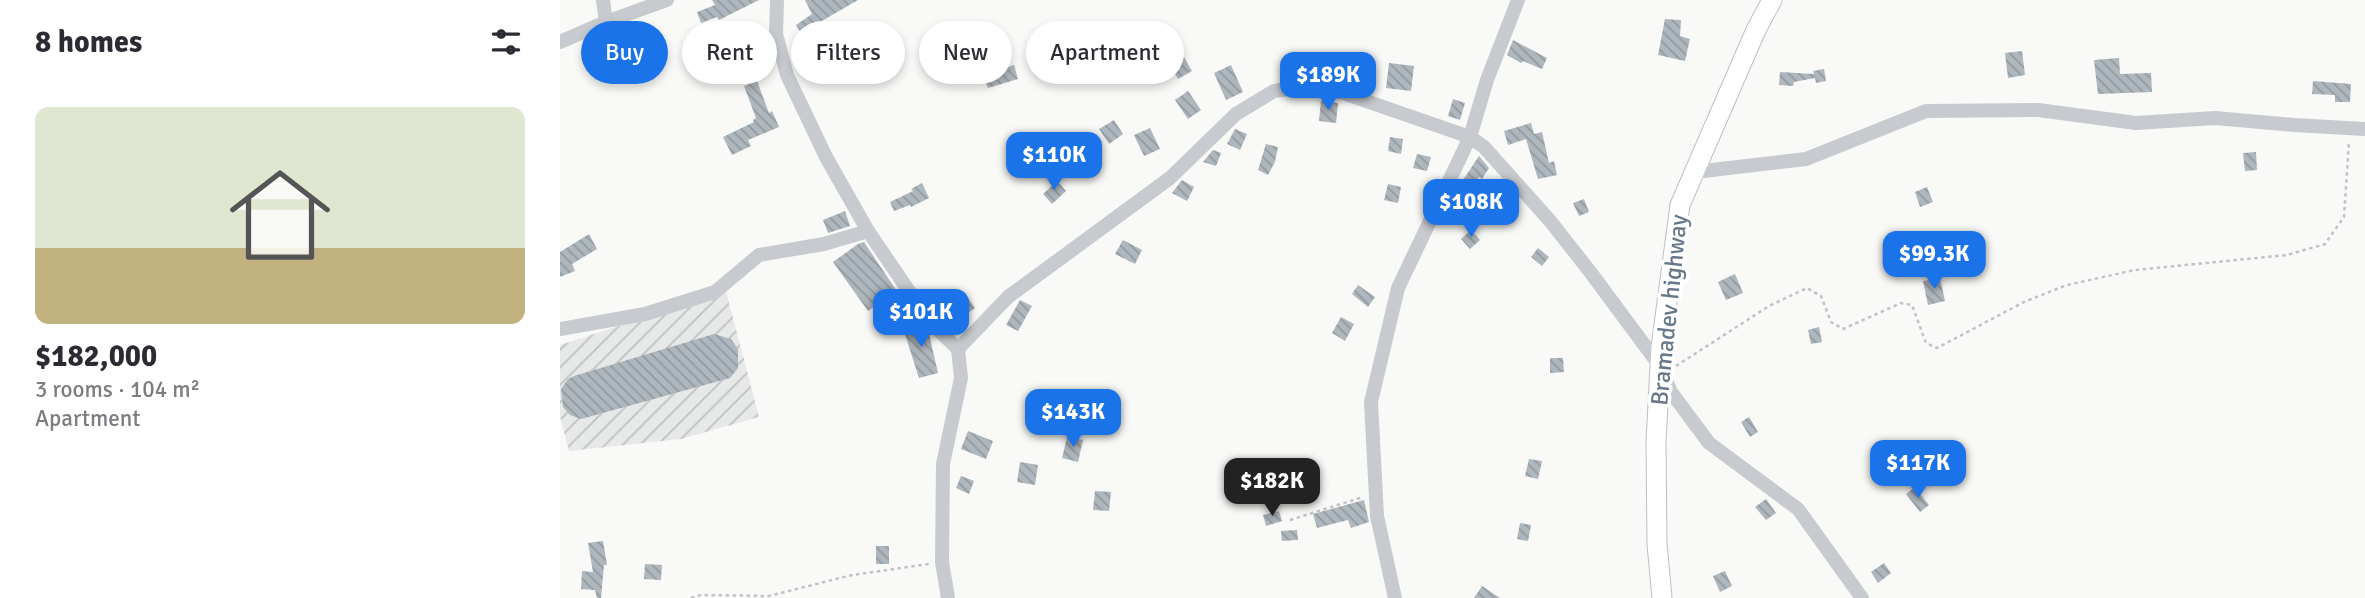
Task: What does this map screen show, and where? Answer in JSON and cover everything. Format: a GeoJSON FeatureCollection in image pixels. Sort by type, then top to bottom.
{"type":"FeatureCollection","features":[{"type":"Feature","properties":{"kind":"street"},"geometry":{"type":"LineString","coordinates":[[603,0],[606,21]]}},
{"type":"Feature","properties":{"kind":"street"},"geometry":{"type":"LineString","coordinates":[[609,21],[667,0]]}},
{"type":"Feature","properties":{"kind":"street"},"geometry":{"type":"LineString","coordinates":[[778,0],[776,34],[787,75],[826,157],[868,231],[930,322],[958,349],[961,379],[943,464],[943,562],[948,598]]}},
{"type":"Feature","properties":{"kind":"street"},"geometry":{"type":"LineString","coordinates":[[1395,598],[1377,516],[1371,402],[1398,288],[1470,137],[1487,80],[1518,0]]}},
{"type":"Feature","properties":{"kind":"street","name":"Bramadev highway"},"geometry":{"type":"LineString","coordinates":[[1662,598],[1657,544],[1656,442],[1680,205],[1756,30],[1772,0]]}},
{"type":"Feature","properties":{"kind":"street"},"geometry":{"type":"LineString","coordinates":[[560,42],[581,33]]}},
{"type":"Feature","properties":{"kind":"street"},"geometry":{"type":"LineString","coordinates":[[958,349],[1009,297],[1170,178],[1236,114],[1274,91],[1307,86],[1343,93],[1470,137],[1483,147],[1551,222],[1662,370],[1671,391],[1709,443],[1798,509],[1863,598]]}},
{"type":"Feature","properties":{"kind":"street"},"geometry":{"type":"LineString","coordinates":[[1695,172],[1806,159],[1926,111],[2038,110],[2136,123],[2215,118],[2365,129]]}},
{"type":"Feature","properties":{"kind":"street"},"geometry":{"type":"LineString","coordinates":[[560,329],[645,314],[715,292],[759,254],[824,244],[868,231]]}},
{"type":"Feature","properties":{"kind":"path"},"geometry":{"type":"LineString","coordinates":[[1662,370],[1769,306],[1807,288],[1821,296],[1831,322],[1843,329],[1901,303],[1912,305],[1926,343],[1937,348],[2024,302],[2067,285],[2135,270],[2287,255],[2325,244],[2344,217],[2350,127]]}},
{"type":"Feature","properties":{"kind":"path"},"geometry":{"type":"LineString","coordinates":[[1290,520],[1376,493]]}},
{"type":"Feature","properties":{"kind":"path"},"geometry":{"type":"LineString","coordinates":[[691,598],[701,595],[769,596],[852,575],[943,562]]}},
{"type":"Feature","properties":{"kind":"shaded area"},"geometry":{"type":"Polygon","coordinates":[[[726,291],[759,417],[681,439],[569,451],[560,416],[560,345],[726,291]]]}},
{"type":"Feature","properties":{"kind":"building"},"geometry":{"type":"Polygon","coordinates":[[[712,0],[759,0],[719,20],[717,17],[700,21],[697,12],[715,5],[712,0]]]}},
{"type":"Feature","properties":{"kind":"building"},"geometry":{"type":"Polygon","coordinates":[[[805,0],[858,0],[822,21],[802,21],[812,14],[805,0]]]}},
{"type":"Feature","properties":{"kind":"building"},"geometry":{"type":"Polygon","coordinates":[[[1665,19],[1681,20],[1680,36],[1690,39],[1685,61],[1658,55],[1665,19]]]}},
{"type":"Feature","properties":{"kind":"building"},"geometry":{"type":"Polygon","coordinates":[[[1513,40],[1547,58],[1542,69],[1523,61],[1521,63],[1507,55],[1513,40]]]}},
{"type":"Feature","properties":{"kind":"building"},"geometry":{"type":"Polygon","coordinates":[[[2022,51],[2025,75],[2008,78],[2005,53],[2022,51]]]}},
{"type":"Feature","properties":{"kind":"building"},"geometry":{"type":"Polygon","coordinates":[[[1184,57],[1192,71],[1184,76],[1184,57]]]}},
{"type":"Feature","properties":{"kind":"building"},"geometry":{"type":"Polygon","coordinates":[[[2119,58],[2120,74],[2151,73],[2152,92],[2098,94],[2094,60],[2119,58]]]}},
{"type":"Feature","properties":{"kind":"building"},"geometry":{"type":"Polygon","coordinates":[[[1389,63],[1414,66],[1411,91],[1386,88],[1389,63]]]}},
{"type":"Feature","properties":{"kind":"building"},"geometry":{"type":"Polygon","coordinates":[[[1014,65],[1018,79],[1012,81],[1014,65]]]}},
{"type":"Feature","properties":{"kind":"building"},"geometry":{"type":"Polygon","coordinates":[[[1231,65],[1243,92],[1226,100],[1214,73],[1231,65]]]}},
{"type":"Feature","properties":{"kind":"building"},"geometry":{"type":"Polygon","coordinates":[[[1824,69],[1826,81],[1816,83],[1815,78],[1794,82],[1793,86],[1779,85],[1780,72],[1814,74],[1813,71],[1824,69]]]}},
{"type":"Feature","properties":{"kind":"building"},"geometry":{"type":"Polygon","coordinates":[[[2313,81],[2351,84],[2350,102],[2335,102],[2335,95],[2312,94],[2313,81]]]}},
{"type":"Feature","properties":{"kind":"building"},"geometry":{"type":"Polygon","coordinates":[[[758,84],[769,113],[772,111],[779,127],[748,140],[751,146],[732,155],[723,137],[754,122],[756,118],[744,86],[758,84]]]}},
{"type":"Feature","properties":{"kind":"building"},"geometry":{"type":"Polygon","coordinates":[[[1188,91],[1201,110],[1188,119],[1175,100],[1188,91]]]}},
{"type":"Feature","properties":{"kind":"building"},"geometry":{"type":"Polygon","coordinates":[[[1453,99],[1465,103],[1460,120],[1448,116],[1453,99]]]}},
{"type":"Feature","properties":{"kind":"building"},"geometry":{"type":"Polygon","coordinates":[[[1321,101],[1338,103],[1336,123],[1319,121],[1321,101]]]}},
{"type":"Feature","properties":{"kind":"building"},"geometry":{"type":"Polygon","coordinates":[[[1114,120],[1123,134],[1109,144],[1099,129],[1114,120]]]}},
{"type":"Feature","properties":{"kind":"building"},"geometry":{"type":"Polygon","coordinates":[[[1531,123],[1534,134],[1542,132],[1549,163],[1554,161],[1557,175],[1538,179],[1526,139],[1508,145],[1504,131],[1531,123]]]}},
{"type":"Feature","properties":{"kind":"building"},"geometry":{"type":"Polygon","coordinates":[[[1150,128],[1160,149],[1144,156],[1134,135],[1150,128]]]}},
{"type":"Feature","properties":{"kind":"building"},"geometry":{"type":"Polygon","coordinates":[[[1235,129],[1247,134],[1240,150],[1227,144],[1235,129]]]}},
{"type":"Feature","properties":{"kind":"building"},"geometry":{"type":"Polygon","coordinates":[[[1390,137],[1403,139],[1401,154],[1388,151],[1390,137]]]}},
{"type":"Feature","properties":{"kind":"building"},"geometry":{"type":"Polygon","coordinates":[[[1266,144],[1278,147],[1275,162],[1268,175],[1258,170],[1266,144]]]}},
{"type":"Feature","properties":{"kind":"building"},"geometry":{"type":"Polygon","coordinates":[[[1213,150],[1221,153],[1216,166],[1203,162],[1213,150]]]}},
{"type":"Feature","properties":{"kind":"building"},"geometry":{"type":"Polygon","coordinates":[[[2256,152],[2257,170],[2245,171],[2243,153],[2256,152]]]}},
{"type":"Feature","properties":{"kind":"building"},"geometry":{"type":"Polygon","coordinates":[[[1417,154],[1431,157],[1427,171],[1413,168],[1417,154]]]}},
{"type":"Feature","properties":{"kind":"building"},"geometry":{"type":"Polygon","coordinates":[[[1479,156],[1489,168],[1468,192],[1459,186],[1479,156]]]}},
{"type":"Feature","properties":{"kind":"building"},"geometry":{"type":"Polygon","coordinates":[[[1182,180],[1194,187],[1187,201],[1172,193],[1182,180]]]}},
{"type":"Feature","properties":{"kind":"building"},"geometry":{"type":"Polygon","coordinates":[[[1057,181],[1066,191],[1052,204],[1043,194],[1057,181]]]}},
{"type":"Feature","properties":{"kind":"building"},"geometry":{"type":"Polygon","coordinates":[[[922,183],[929,198],[911,207],[910,205],[894,211],[890,202],[913,191],[911,189],[922,183]]]}},
{"type":"Feature","properties":{"kind":"building"},"geometry":{"type":"Polygon","coordinates":[[[1388,184],[1401,187],[1398,203],[1384,200],[1388,184]]]}},
{"type":"Feature","properties":{"kind":"building"},"geometry":{"type":"Polygon","coordinates":[[[1927,187],[1933,202],[1920,207],[1915,192],[1927,187]]]}},
{"type":"Feature","properties":{"kind":"building"},"geometry":{"type":"Polygon","coordinates":[[[1509,189],[1516,197],[1497,224],[1487,215],[1509,189]]]}},
{"type":"Feature","properties":{"kind":"building"},"geometry":{"type":"Polygon","coordinates":[[[1584,199],[1589,212],[1579,216],[1573,203],[1584,199]]]}},
{"type":"Feature","properties":{"kind":"building"},"geometry":{"type":"Polygon","coordinates":[[[845,211],[850,226],[828,233],[823,220],[845,211]]]}},
{"type":"Feature","properties":{"kind":"building"},"geometry":{"type":"Polygon","coordinates":[[[1471,230],[1480,240],[1470,249],[1461,239],[1471,230]]]}},
{"type":"Feature","properties":{"kind":"building"},"geometry":{"type":"Polygon","coordinates":[[[589,234],[597,249],[572,264],[575,271],[560,277],[560,252],[589,234]]]}},
{"type":"Feature","properties":{"kind":"building"},"geometry":{"type":"Polygon","coordinates":[[[1123,240],[1142,250],[1135,264],[1115,254],[1123,240]]]}},
{"type":"Feature","properties":{"kind":"building"},"geometry":{"type":"Polygon","coordinates":[[[864,242],[896,290],[868,311],[833,262],[864,242]]]}},
{"type":"Feature","properties":{"kind":"building"},"geometry":{"type":"Polygon","coordinates":[[[1538,248],[1549,257],[1542,266],[1531,257],[1538,248]]]}},
{"type":"Feature","properties":{"kind":"building"},"geometry":{"type":"Polygon","coordinates":[[[1971,249],[1977,267],[1956,274],[1950,255],[1971,249]]]}},
{"type":"Feature","properties":{"kind":"building"},"geometry":{"type":"Polygon","coordinates":[[[1735,274],[1743,293],[1726,300],[1718,282],[1735,274]]]}},
{"type":"Feature","properties":{"kind":"building"},"geometry":{"type":"Polygon","coordinates":[[[1940,278],[1945,301],[1928,305],[1923,281],[1940,278]]]}},
{"type":"Feature","properties":{"kind":"building"},"geometry":{"type":"Polygon","coordinates":[[[1358,285],[1375,297],[1368,307],[1352,294],[1358,285]]]}},
{"type":"Feature","properties":{"kind":"building"},"geometry":{"type":"Polygon","coordinates":[[[968,298],[975,308],[955,323],[949,313],[968,298]]]}},
{"type":"Feature","properties":{"kind":"building"},"geometry":{"type":"Polygon","coordinates":[[[1020,300],[1032,306],[1018,331],[1006,325],[1020,300]]]}},
{"type":"Feature","properties":{"kind":"building"},"geometry":{"type":"Polygon","coordinates":[[[1341,317],[1354,324],[1345,341],[1332,333],[1341,317]]]}},
{"type":"Feature","properties":{"kind":"building"},"geometry":{"type":"Polygon","coordinates":[[[917,320],[929,334],[938,373],[919,378],[902,325],[917,320]]]}},
{"type":"Feature","properties":{"kind":"building"},"geometry":{"type":"Polygon","coordinates":[[[1819,327],[1822,342],[1811,344],[1808,330],[1819,327]]]}},
{"type":"Feature","properties":{"kind":"building"},"geometry":{"type":"Polygon","coordinates":[[[714,334],[731,339],[738,349],[738,368],[730,378],[581,419],[570,415],[563,407],[561,389],[568,379],[574,376],[714,334]]]}},
{"type":"Feature","properties":{"kind":"building"},"geometry":{"type":"Polygon","coordinates":[[[1550,358],[1563,358],[1564,372],[1550,373],[1550,358]]]}},
{"type":"Feature","properties":{"kind":"building"},"geometry":{"type":"Polygon","coordinates":[[[1749,417],[1758,432],[1750,437],[1741,422],[1749,417]]]}},
{"type":"Feature","properties":{"kind":"building"},"geometry":{"type":"Polygon","coordinates":[[[968,431],[993,441],[986,459],[961,449],[968,431]]]}},
{"type":"Feature","properties":{"kind":"building"},"geometry":{"type":"Polygon","coordinates":[[[1067,437],[1083,440],[1078,462],[1062,458],[1067,437]]]}},
{"type":"Feature","properties":{"kind":"building"},"geometry":{"type":"Polygon","coordinates":[[[1529,459],[1542,461],[1538,479],[1525,476],[1529,459]]]}},
{"type":"Feature","properties":{"kind":"building"},"geometry":{"type":"Polygon","coordinates":[[[1020,462],[1038,465],[1035,485],[1017,482],[1020,462]]]}},
{"type":"Feature","properties":{"kind":"building"},"geometry":{"type":"Polygon","coordinates":[[[961,476],[974,481],[969,494],[956,488],[961,476]]]}},
{"type":"Feature","properties":{"kind":"building"},"geometry":{"type":"Polygon","coordinates":[[[1915,487],[1929,505],[1920,512],[1906,494],[1915,487]]]}},
{"type":"Feature","properties":{"kind":"building"},"geometry":{"type":"Polygon","coordinates":[[[1095,491],[1111,492],[1109,511],[1093,510],[1095,491]]]}},
{"type":"Feature","properties":{"kind":"building"},"geometry":{"type":"Polygon","coordinates":[[[1766,499],[1776,513],[1766,520],[1755,507],[1766,499]]]}},
{"type":"Feature","properties":{"kind":"building"},"geometry":{"type":"Polygon","coordinates":[[[1364,500],[1369,522],[1351,528],[1348,520],[1317,528],[1313,514],[1364,500]]]}},
{"type":"Feature","properties":{"kind":"building"},"geometry":{"type":"Polygon","coordinates":[[[1279,511],[1282,521],[1266,526],[1263,515],[1279,511]]]}},
{"type":"Feature","properties":{"kind":"building"},"geometry":{"type":"Polygon","coordinates":[[[1520,523],[1531,525],[1528,541],[1517,539],[1520,523]]]}},
{"type":"Feature","properties":{"kind":"building"},"geometry":{"type":"Polygon","coordinates":[[[1297,530],[1298,540],[1282,541],[1281,531],[1297,530]]]}},
{"type":"Feature","properties":{"kind":"building"},"geometry":{"type":"Polygon","coordinates":[[[603,541],[607,565],[604,565],[601,598],[597,598],[595,590],[581,589],[582,571],[593,572],[588,543],[603,541]]]}},
{"type":"Feature","properties":{"kind":"building"},"geometry":{"type":"Polygon","coordinates":[[[876,546],[889,546],[889,564],[876,564],[876,546]]]}},
{"type":"Feature","properties":{"kind":"building"},"geometry":{"type":"Polygon","coordinates":[[[1884,563],[1891,573],[1878,583],[1871,572],[1884,563]]]}},
{"type":"Feature","properties":{"kind":"building"},"geometry":{"type":"Polygon","coordinates":[[[645,564],[662,565],[661,580],[644,579],[645,564]]]}},
{"type":"Feature","properties":{"kind":"building"},"geometry":{"type":"Polygon","coordinates":[[[1725,571],[1732,586],[1720,592],[1713,576],[1725,571]]]}},
{"type":"Feature","properties":{"kind":"building"},"geometry":{"type":"Polygon","coordinates":[[[1482,586],[1500,598],[1474,598],[1482,586]]]}}]}
